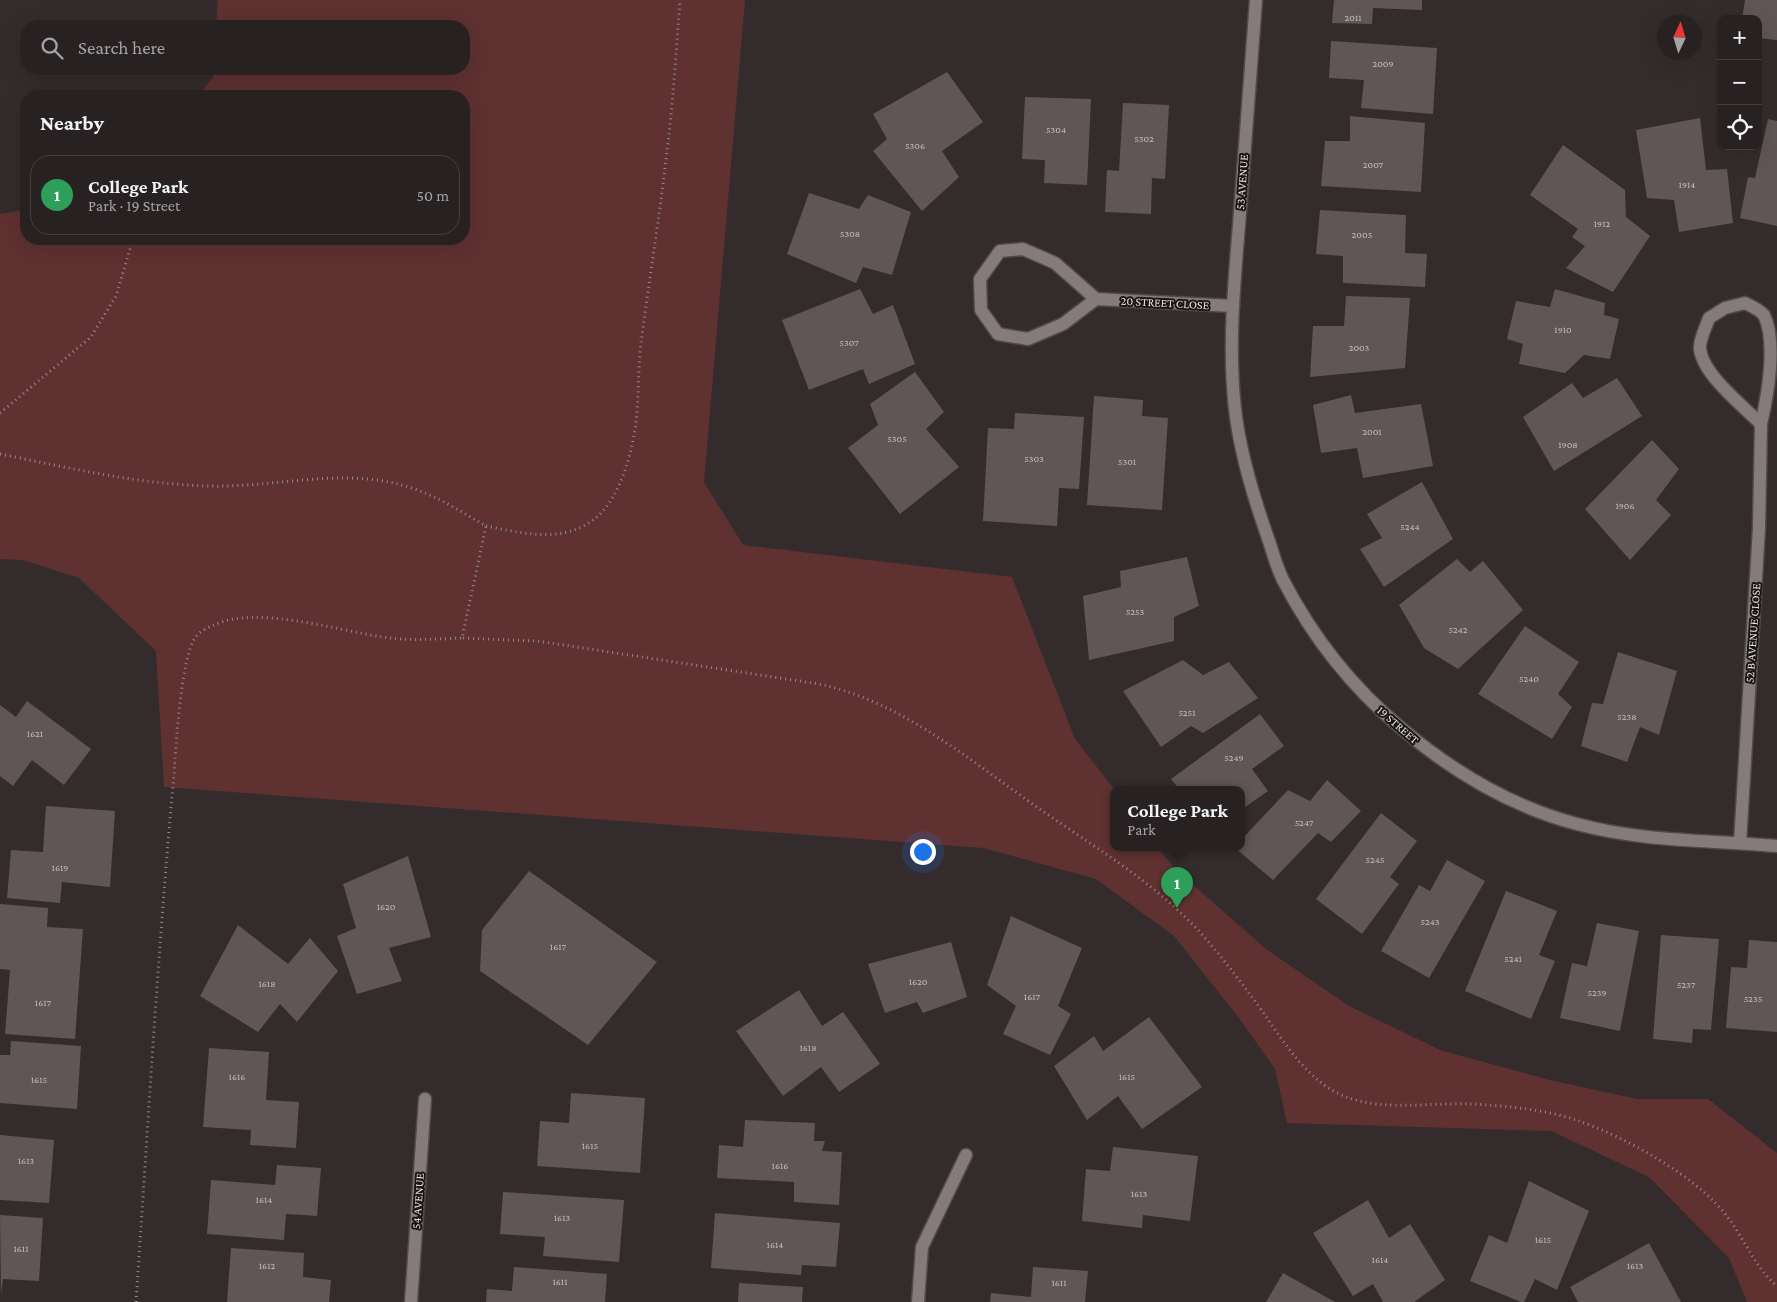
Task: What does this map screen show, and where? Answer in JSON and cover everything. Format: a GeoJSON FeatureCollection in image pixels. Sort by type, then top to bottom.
{"type":"FeatureCollection","features":[{"type":"Feature","properties":{"kind":"street","name":"53 AVENUE"},"geometry":{"type":"LineString","coordinates":[[1232,365],[1233,306],[1256,0]]}},
{"type":"Feature","properties":{"kind":"street"},"geometry":{"type":"LineString","coordinates":[[1023,249],[1055,262],[1096,299],[1063,324],[1028,339],[998,334],[981,310],[980,279],[1000,251],[1023,249]]}},
{"type":"Feature","properties":{"kind":"street","name":"20 STREET CLOSE"},"geometry":{"type":"LineString","coordinates":[[1096,299],[1233,306]]}},
{"type":"Feature","properties":{"kind":"street","name":"52 B AVENUE CLOSE"},"geometry":{"type":"LineString","coordinates":[[1740,842],[1759,528],[1761,424],[1772,380],[1774,335],[1764,314],[1745,302],[1725,308],[1709,318],[1700,348],[1709,370],[1726,390],[1761,424]]}},
{"type":"Feature","properties":{"kind":"street","name":"19 STREET"},"geometry":{"type":"LineString","coordinates":[[1232,365],[1235,411],[1245,462],[1259,515],[1282,579],[1318,636],[1346,675],[1383,713],[1429,752],[1478,782],[1540,812],[1622,834],[1680,841],[1740,842],[1777,846]]}},
{"type":"Feature","properties":{"kind":"street","name":"54 AVENUE"},"geometry":{"type":"LineString","coordinates":[[411,1302],[425,1099]]}},
{"type":"Feature","properties":{"kind":"street"},"geometry":{"type":"LineString","coordinates":[[918,1302],[922,1247],[966,1155]]}},
{"type":"Feature","properties":{"kind":"path"},"geometry":{"type":"LineString","coordinates":[[0,454],[131,481],[211,486],[339,477],[377,480],[431,495],[486,526],[527,535],[549,536],[588,524],[613,498],[628,463],[633,443],[641,343],[667,156],[680,0]]}},
{"type":"Feature","properties":{"kind":"path"},"geometry":{"type":"LineString","coordinates":[[0,413],[91,337],[116,296],[132,245]]}},
{"type":"Feature","properties":{"kind":"path"},"geometry":{"type":"LineString","coordinates":[[462,638],[486,526]]}},
{"type":"Feature","properties":{"kind":"path"},"geometry":{"type":"LineString","coordinates":[[136,1302],[180,706],[188,658],[195,639],[213,625],[240,618],[286,620],[384,637],[423,640],[462,638],[537,641],[819,684],[845,689],[869,699],[930,732],[1155,889],[1198,931],[1228,964],[1292,1053],[1307,1071],[1326,1086],[1346,1098],[1373,1104],[1471,1104],[1551,1112],[1602,1130],[1644,1151],[1718,1204],[1766,1276],[1777,1286]]}},
{"type":"Feature","properties":{"kind":"shaded area"},"geometry":{"type":"Polygon","coordinates":[[[218,0],[745,0],[704,482],[743,545],[1012,577],[1075,739],[1112,786],[1110,786],[1110,851],[1160,851],[1175,869],[1266,949],[1349,1006],[1440,1050],[1550,1080],[1637,1099],[1708,1099],[1777,1153],[1777,1302],[1747,1302],[1729,1258],[1649,1177],[1551,1131],[1287,1123],[1275,1069],[1239,1018],[1174,936],[1096,879],[983,848],[164,787],[156,651],[79,578],[23,560],[0,559],[0,214],[20,211],[20,245],[470,245],[470,90],[203,90],[213,75],[470,75],[470,20],[216,20],[218,0]]]}},
{"type":"Feature","properties":{"kind":"building"},"geometry":{"type":"Polygon","coordinates":[[[1334,0],[1422,0],[1422,10],[1373,8],[1372,24],[1332,23],[1334,0]]]}},
{"type":"Feature","properties":{"kind":"building"},"geometry":{"type":"Polygon","coordinates":[[[1745,0],[1777,0],[1777,40],[1762,38],[1762,15],[1743,15],[1745,0]]]}},
{"type":"Feature","properties":{"kind":"building"},"geometry":{"type":"Polygon","coordinates":[[[1331,41],[1437,48],[1433,114],[1361,108],[1364,80],[1329,78],[1331,41]]]}},
{"type":"Feature","properties":{"kind":"building"},"geometry":{"type":"Polygon","coordinates":[[[947,72],[983,122],[942,151],[959,177],[922,211],[873,151],[887,139],[873,114],[947,72]]]}},
{"type":"Feature","properties":{"kind":"building"},"geometry":{"type":"Polygon","coordinates":[[[1025,97],[1091,99],[1087,185],[1044,183],[1045,160],[1022,159],[1025,97]]]}},
{"type":"Feature","properties":{"kind":"building"},"geometry":{"type":"Polygon","coordinates":[[[1123,103],[1169,105],[1165,179],[1152,178],[1151,214],[1105,212],[1107,170],[1119,171],[1123,103]]]}},
{"type":"Feature","properties":{"kind":"building"},"geometry":{"type":"Polygon","coordinates":[[[1350,116],[1425,123],[1421,192],[1321,186],[1325,141],[1350,141],[1350,116]]]}},
{"type":"Feature","properties":{"kind":"building"},"geometry":{"type":"Polygon","coordinates":[[[1700,118],[1706,170],[1727,169],[1733,223],[1679,232],[1674,200],[1647,198],[1636,130],[1700,118]]]}},
{"type":"Feature","properties":{"kind":"building"},"geometry":{"type":"Polygon","coordinates":[[[1768,119],[1777,121],[1777,226],[1740,218],[1748,177],[1755,178],[1768,119]]]}},
{"type":"Feature","properties":{"kind":"building"},"geometry":{"type":"Polygon","coordinates":[[[1563,145],[1625,190],[1626,217],[1650,236],[1613,292],[1566,268],[1585,246],[1572,237],[1578,229],[1530,195],[1563,145]]]}},
{"type":"Feature","properties":{"kind":"building"},"geometry":{"type":"Polygon","coordinates":[[[809,193],[859,209],[868,195],[911,212],[892,275],[863,267],[856,283],[787,254],[809,193]]]}},
{"type":"Feature","properties":{"kind":"building"},"geometry":{"type":"Polygon","coordinates":[[[1320,210],[1406,215],[1405,253],[1427,254],[1425,287],[1343,283],[1343,256],[1316,254],[1320,210]]]}},
{"type":"Feature","properties":{"kind":"building"},"geometry":{"type":"Polygon","coordinates":[[[860,289],[873,314],[893,305],[915,364],[869,384],[863,369],[809,390],[782,320],[860,289]]]}},
{"type":"Feature","properties":{"kind":"building"},"geometry":{"type":"Polygon","coordinates":[[[1555,289],[1605,303],[1604,315],[1619,319],[1610,359],[1584,355],[1565,373],[1519,364],[1523,344],[1507,339],[1516,301],[1550,307],[1555,289]]]}},
{"type":"Feature","properties":{"kind":"building"},"geometry":{"type":"Polygon","coordinates":[[[1346,296],[1410,298],[1405,368],[1310,377],[1313,326],[1344,326],[1346,296]]]}},
{"type":"Feature","properties":{"kind":"building"},"geometry":{"type":"Polygon","coordinates":[[[915,372],[944,412],[926,429],[959,467],[900,514],[848,448],[878,425],[870,404],[915,372]]]}},
{"type":"Feature","properties":{"kind":"building"},"geometry":{"type":"Polygon","coordinates":[[[1617,378],[1642,416],[1554,471],[1523,417],[1572,383],[1583,398],[1617,378]]]}},
{"type":"Feature","properties":{"kind":"building"},"geometry":{"type":"Polygon","coordinates":[[[1351,395],[1355,413],[1421,404],[1433,466],[1363,478],[1357,448],[1321,453],[1313,405],[1351,395]]]}},
{"type":"Feature","properties":{"kind":"building"},"geometry":{"type":"Polygon","coordinates":[[[1094,396],[1143,400],[1142,416],[1168,418],[1162,510],[1087,505],[1094,396]]]}},
{"type":"Feature","properties":{"kind":"building"},"geometry":{"type":"Polygon","coordinates":[[[1015,413],[1084,417],[1079,489],[1059,488],[1057,526],[983,521],[988,428],[1014,429],[1015,413]]]}},
{"type":"Feature","properties":{"kind":"building"},"geometry":{"type":"Polygon","coordinates":[[[1652,440],[1679,469],[1656,500],[1671,515],[1630,560],[1585,509],[1652,440]]]}},
{"type":"Feature","properties":{"kind":"building"},"geometry":{"type":"Polygon","coordinates":[[[1422,482],[1453,539],[1384,587],[1360,549],[1382,538],[1367,514],[1422,482]]]}},
{"type":"Feature","properties":{"kind":"building"},"geometry":{"type":"Polygon","coordinates":[[[1187,557],[1199,606],[1174,617],[1174,641],[1089,660],[1083,596],[1121,587],[1120,571],[1187,557]]]}},
{"type":"Feature","properties":{"kind":"building"},"geometry":{"type":"Polygon","coordinates":[[[1457,559],[1470,572],[1483,561],[1523,610],[1458,669],[1424,648],[1399,605],[1457,559]]]}},
{"type":"Feature","properties":{"kind":"building"},"geometry":{"type":"Polygon","coordinates":[[[1525,626],[1579,662],[1558,694],[1572,707],[1552,739],[1478,694],[1525,626]]]}},
{"type":"Feature","properties":{"kind":"building"},"geometry":{"type":"Polygon","coordinates":[[[1618,652],[1677,671],[1659,735],[1640,727],[1627,762],[1581,746],[1592,703],[1603,704],[1618,652]]]}},
{"type":"Feature","properties":{"kind":"building"},"geometry":{"type":"Polygon","coordinates":[[[1183,660],[1203,675],[1229,662],[1258,698],[1203,733],[1191,726],[1161,747],[1123,691],[1183,660]]]}},
{"type":"Feature","properties":{"kind":"building"},"geometry":{"type":"Polygon","coordinates":[[[27,701],[91,749],[64,785],[32,760],[13,786],[0,776],[0,705],[16,717],[27,701]]]}},
{"type":"Feature","properties":{"kind":"building"},"geometry":{"type":"Polygon","coordinates":[[[1260,714],[1284,746],[1252,769],[1268,791],[1245,807],[1245,786],[1177,786],[1171,779],[1260,714]]]}},
{"type":"Feature","properties":{"kind":"building"},"geometry":{"type":"Polygon","coordinates":[[[1327,780],[1361,811],[1331,842],[1318,833],[1273,880],[1239,851],[1245,851],[1245,836],[1288,790],[1310,801],[1327,780]]]}},
{"type":"Feature","properties":{"kind":"building"},"geometry":{"type":"Polygon","coordinates":[[[46,806],[115,811],[110,887],[62,882],[60,903],[7,898],[11,850],[43,852],[46,806]]]}},
{"type":"Feature","properties":{"kind":"building"},"geometry":{"type":"Polygon","coordinates":[[[1381,813],[1417,841],[1390,877],[1399,884],[1362,934],[1316,899],[1381,813]]]}},
{"type":"Feature","properties":{"kind":"building"},"geometry":{"type":"Polygon","coordinates":[[[408,856],[431,937],[389,948],[402,981],[357,994],[337,936],[356,928],[343,884],[408,856]]]}},
{"type":"Feature","properties":{"kind":"building"},"geometry":{"type":"Polygon","coordinates":[[[1447,860],[1485,881],[1429,978],[1381,951],[1419,885],[1430,891],[1447,860]]]}},
{"type":"Feature","properties":{"kind":"building"},"geometry":{"type":"Polygon","coordinates":[[[529,871],[657,962],[588,1045],[480,971],[482,930],[529,871]]]}},
{"type":"Feature","properties":{"kind":"building"},"geometry":{"type":"Polygon","coordinates":[[[1506,891],[1557,911],[1539,955],[1555,961],[1531,1019],[1465,991],[1506,891]]]}},
{"type":"Feature","properties":{"kind":"building"},"geometry":{"type":"Polygon","coordinates":[[[0,904],[48,908],[47,927],[83,929],[75,1039],[5,1034],[10,970],[0,969],[0,904]]]}},
{"type":"Feature","properties":{"kind":"building"},"geometry":{"type":"Polygon","coordinates":[[[1011,916],[1082,948],[1058,1006],[1071,1014],[1050,1055],[1003,1034],[1016,1006],[987,985],[1011,916]]]}},
{"type":"Feature","properties":{"kind":"building"},"geometry":{"type":"Polygon","coordinates":[[[1597,923],[1639,931],[1620,1031],[1560,1018],[1572,963],[1587,966],[1597,923]]]}},
{"type":"Feature","properties":{"kind":"building"},"geometry":{"type":"Polygon","coordinates":[[[238,925],[288,964],[310,938],[338,971],[297,1022],[280,1004],[258,1032],[200,996],[238,925]]]}},
{"type":"Feature","properties":{"kind":"building"},"geometry":{"type":"Polygon","coordinates":[[[1661,935],[1719,939],[1711,1030],[1693,1029],[1692,1043],[1653,1039],[1661,935]]]}},
{"type":"Feature","properties":{"kind":"building"},"geometry":{"type":"Polygon","coordinates":[[[1749,940],[1777,942],[1777,1032],[1726,1028],[1731,967],[1747,968],[1749,940]]]}},
{"type":"Feature","properties":{"kind":"building"},"geometry":{"type":"Polygon","coordinates":[[[951,942],[967,997],[923,1013],[917,1002],[885,1013],[868,964],[951,942]]]}},
{"type":"Feature","properties":{"kind":"building"},"geometry":{"type":"Polygon","coordinates":[[[799,990],[822,1026],[843,1012],[880,1064],[839,1092],[821,1067],[783,1096],[736,1031],[799,990]]]}},
{"type":"Feature","properties":{"kind":"building"},"geometry":{"type":"Polygon","coordinates":[[[1149,1017],[1202,1087],[1142,1129],[1118,1096],[1087,1120],[1054,1066],[1094,1036],[1103,1051],[1149,1017]]]}},
{"type":"Feature","properties":{"kind":"building"},"geometry":{"type":"Polygon","coordinates":[[[11,1041],[81,1046],[77,1109],[0,1103],[0,1055],[10,1055],[11,1041]]]}},
{"type":"Feature","properties":{"kind":"building"},"geometry":{"type":"Polygon","coordinates":[[[209,1048],[269,1052],[266,1100],[299,1102],[296,1148],[250,1145],[251,1130],[203,1127],[209,1048]]]}},
{"type":"Feature","properties":{"kind":"building"},"geometry":{"type":"Polygon","coordinates":[[[571,1093],[645,1098],[640,1173],[537,1166],[540,1121],[569,1123],[571,1093]]]}},
{"type":"Feature","properties":{"kind":"building"},"geometry":{"type":"Polygon","coordinates":[[[745,1120],[815,1123],[814,1141],[825,1141],[822,1151],[842,1152],[839,1205],[794,1202],[794,1182],[717,1178],[719,1145],[743,1147],[745,1120]]]}},
{"type":"Feature","properties":{"kind":"building"},"geometry":{"type":"Polygon","coordinates":[[[0,1135],[54,1140],[49,1203],[0,1200],[0,1135]]]}},
{"type":"Feature","properties":{"kind":"building"},"geometry":{"type":"Polygon","coordinates":[[[1113,1147],[1198,1156],[1190,1221],[1143,1215],[1142,1228],[1082,1221],[1086,1169],[1110,1171],[1113,1147]]]}},
{"type":"Feature","properties":{"kind":"building"},"geometry":{"type":"Polygon","coordinates":[[[277,1165],[321,1168],[317,1216],[286,1214],[284,1240],[207,1234],[211,1180],[275,1185],[277,1165]]]}},
{"type":"Feature","properties":{"kind":"building"},"geometry":{"type":"Polygon","coordinates":[[[1529,1181],[1589,1211],[1557,1290],[1535,1279],[1524,1302],[1521,1302],[1470,1281],[1489,1235],[1507,1243],[1529,1181]]]}},
{"type":"Feature","properties":{"kind":"building"},"geometry":{"type":"Polygon","coordinates":[[[503,1192],[624,1200],[619,1262],[543,1256],[545,1237],[500,1234],[503,1192]]]}},
{"type":"Feature","properties":{"kind":"building"},"geometry":{"type":"Polygon","coordinates":[[[1368,1200],[1389,1238],[1410,1224],[1445,1280],[1414,1302],[1383,1302],[1373,1284],[1353,1296],[1313,1233],[1368,1200]]]}},
{"type":"Feature","properties":{"kind":"building"},"geometry":{"type":"Polygon","coordinates":[[[715,1213],[840,1223],[836,1267],[802,1265],[801,1275],[711,1268],[715,1213]]]}},
{"type":"Feature","properties":{"kind":"building"},"geometry":{"type":"Polygon","coordinates":[[[0,1215],[43,1218],[39,1281],[3,1279],[1,1294],[0,1215]]]}},
{"type":"Feature","properties":{"kind":"building"},"geometry":{"type":"Polygon","coordinates":[[[1649,1243],[1681,1302],[1578,1302],[1570,1287],[1649,1243]]]}},
{"type":"Feature","properties":{"kind":"building"},"geometry":{"type":"Polygon","coordinates":[[[231,1248],[304,1253],[303,1277],[331,1280],[329,1302],[227,1302],[231,1248]]]}},
{"type":"Feature","properties":{"kind":"building"},"geometry":{"type":"Polygon","coordinates":[[[514,1267],[607,1274],[605,1302],[486,1302],[487,1289],[512,1291],[514,1267]]]}},
{"type":"Feature","properties":{"kind":"building"},"geometry":{"type":"Polygon","coordinates":[[[1033,1267],[1088,1271],[1085,1302],[990,1302],[991,1293],[1031,1297],[1033,1267]]]}},
{"type":"Feature","properties":{"kind":"building"},"geometry":{"type":"Polygon","coordinates":[[[1283,1273],[1335,1302],[1266,1302],[1283,1273]]]}},
{"type":"Feature","properties":{"kind":"building"},"geometry":{"type":"Polygon","coordinates":[[[739,1283],[803,1287],[802,1302],[738,1302],[739,1283]]]}},
{"type":"Feature","properties":{"kind":"place","name":"College Park"},"geometry":{"type":"Point","coordinates":[1177,908]}}]}
